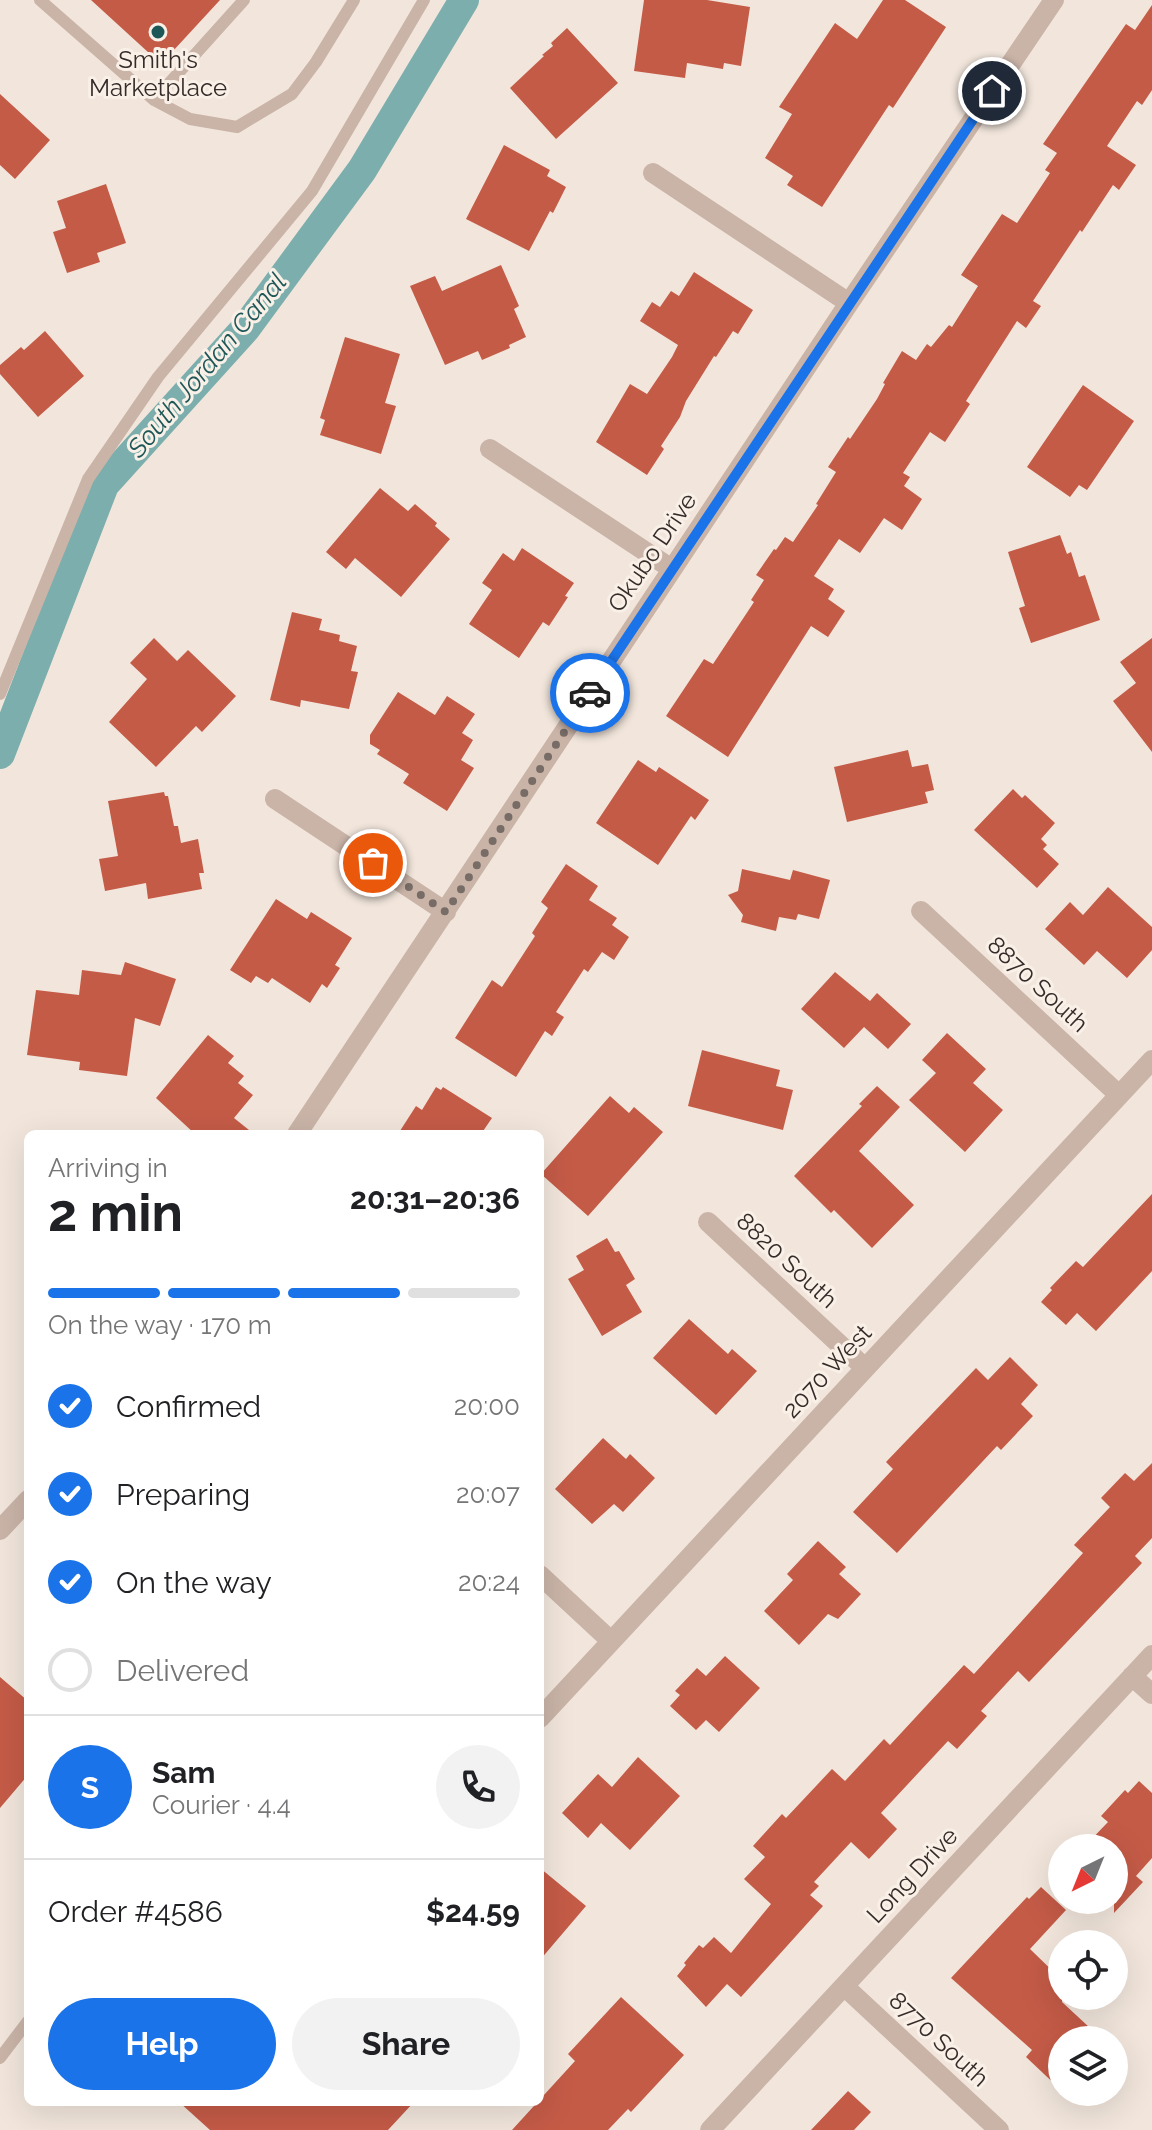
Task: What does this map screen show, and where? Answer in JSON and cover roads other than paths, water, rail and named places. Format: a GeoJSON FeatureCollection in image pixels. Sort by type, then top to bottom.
{"type":"FeatureCollection","features":[{"type":"Feature","properties":{"kind":"street","name":"Okubo Drive"},"geometry":{"type":"LineString","coordinates":[[300,1130],[1054,0]]}},
{"type":"Feature","properties":{"kind":"street"},"geometry":{"type":"LineString","coordinates":[[653,173],[849,303]]}},
{"type":"Feature","properties":{"kind":"street"},"geometry":{"type":"LineString","coordinates":[[490,449],[672,569]]}},
{"type":"Feature","properties":{"kind":"street"},"geometry":{"type":"LineString","coordinates":[[275,799],[446,912]]}},
{"type":"Feature","properties":{"kind":"street","name":"8870 South"},"geometry":{"type":"LineString","coordinates":[[921,911],[1119,1095]]}},
{"type":"Feature","properties":{"kind":"street","name":"2070 West"},"geometry":{"type":"LineString","coordinates":[[544,1714],[1152,1060]]}},
{"type":"Feature","properties":{"kind":"street","name":"8820 South"},"geometry":{"type":"LineString","coordinates":[[708,1222],[865,1368]]}},
{"type":"Feature","properties":{"kind":"street"},"geometry":{"type":"LineString","coordinates":[[0,1530],[24,1504]]}},
{"type":"Feature","properties":{"kind":"street"},"geometry":{"type":"LineString","coordinates":[[544,1579],[611,1641]]}},
{"type":"Feature","properties":{"kind":"street","name":"Long Drive"},"geometry":{"type":"LineString","coordinates":[[710,2130],[1152,1655]]}},
{"type":"Feature","properties":{"kind":"street"},"geometry":{"type":"LineString","coordinates":[[1132,1676],[1152,1694]]}},
{"type":"Feature","properties":{"kind":"street","name":"8770 South"},"geometry":{"type":"LineString","coordinates":[[844,1986],[999,2130]]}},
{"type":"Feature","properties":{"kind":"lane"},"geometry":{"type":"LineString","coordinates":[[40,0],[154,100],[190,119],[237,127],[292,94],[316,62],[354,0]]}},
{"type":"Feature","properties":{"kind":"lane"},"geometry":{"type":"LineString","coordinates":[[154,100],[244,0]]}},
{"type":"Feature","properties":{"kind":"lane"},"geometry":{"type":"LineString","coordinates":[[0,694],[88,479],[158,377],[312,191],[424,0]]}},
{"type":"Feature","properties":{"kind":"lane"},"geometry":{"type":"LineString","coordinates":[[0,2058],[24,2026]]}},
{"type":"Feature","properties":{"kind":"waterway","name":"South Jordan Canal"},"geometry":{"type":"LineString","coordinates":[[0,754],[104,485],[245,329],[362,170],[464,0]]}},
{"type":"Feature","properties":{"kind":"place","name":"Smith's Marketplace"},"geometry":{"type":"Point","coordinates":[158,32]}}]}
